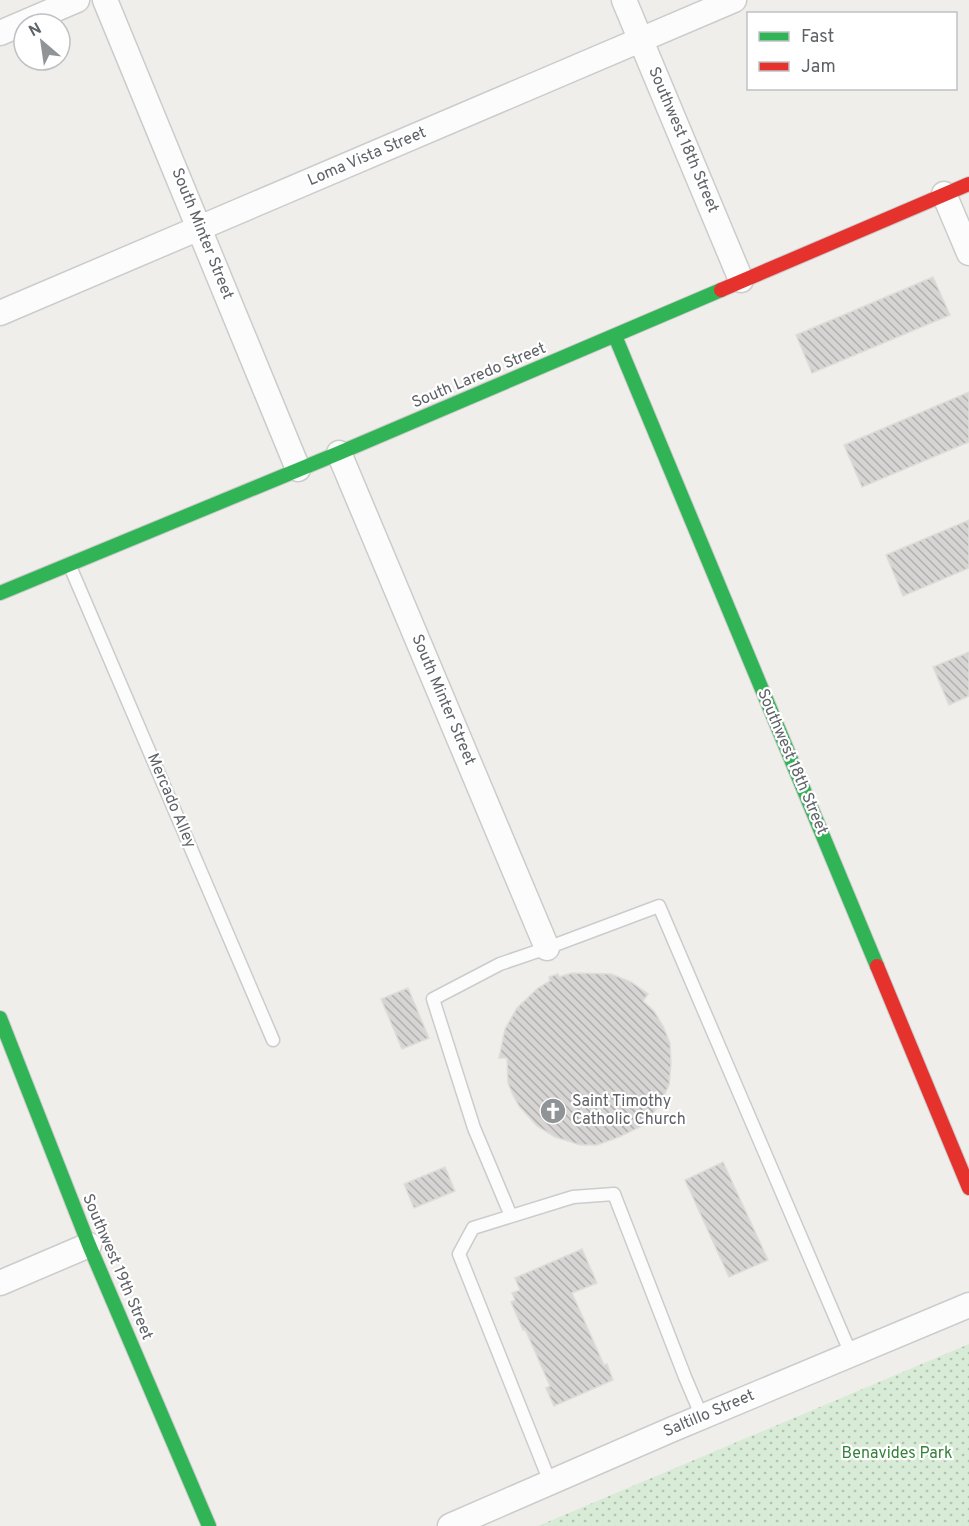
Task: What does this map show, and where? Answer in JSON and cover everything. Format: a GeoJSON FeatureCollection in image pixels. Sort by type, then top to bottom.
{"type":"FeatureCollection","features":[{"type":"Feature","properties":{"kind":"street"},"geometry":{"type":"LineString","coordinates":[[0,33],[77,0]]}},
{"type":"Feature","properties":{"kind":"street","name":"South Minter Street"},"geometry":{"type":"LineString","coordinates":[[105,0],[298,469]]}},
{"type":"Feature","properties":{"kind":"street","name":"Southwest 18th Street"},"geometry":{"type":"LineString","coordinates":[[624,0],[741,280]]}},
{"type":"Feature","properties":{"kind":"street","name":"Loma Vista Street"},"geometry":{"type":"LineString","coordinates":[[0,313],[734,0]]}},
{"type":"Feature","properties":{"kind":"street","name":"South Laredo Street"},"geometry":{"type":"LineString","coordinates":[[0,592],[339,453],[969,184]]}},
{"type":"Feature","properties":{"kind":"street"},"geometry":{"type":"LineString","coordinates":[[944,194],[969,254]]}},
{"type":"Feature","properties":{"kind":"street","name":"Southwest 18th Street"},"geometry":{"type":"LineString","coordinates":[[615,336],[969,1188]]}},
{"type":"Feature","properties":{"kind":"street","name":"South Minter Street"},"geometry":{"type":"LineString","coordinates":[[339,453],[547,948]]}},
{"type":"Feature","properties":{"kind":"street","name":"Southwest 19th Street"},"geometry":{"type":"LineString","coordinates":[[0,1018],[89,1245],[209,1526]]}},
{"type":"Feature","properties":{"kind":"street"},"geometry":{"type":"LineString","coordinates":[[0,1283],[89,1245]]}},
{"type":"Feature","properties":{"kind":"street","name":"Saltillo Street"},"geometry":{"type":"LineString","coordinates":[[450,1526],[969,1305]]}},
{"type":"Feature","properties":{"kind":"lane","name":"Mercado Alley"},"geometry":{"type":"LineString","coordinates":[[69,563],[273,1040]]}},
{"type":"Feature","properties":{"kind":"lane"},"geometry":{"type":"LineString","coordinates":[[511,1216],[474,1128],[433,999],[500,964],[659,906],[852,1354]]}},
{"type":"Feature","properties":{"kind":"lane"},"geometry":{"type":"LineString","coordinates":[[550,1482],[459,1254],[473,1228],[573,1197],[614,1194],[702,1417]]}},
{"type":"Feature","properties":{"kind":"green space","name":"Benavides Park"},"geometry":{"type":"Polygon","coordinates":[[[969,1344],[969,1526],[538,1526],[969,1344]]]}},
{"type":"Feature","properties":{"kind":"building"},"geometry":{"type":"Polygon","coordinates":[[[933,277],[950,315],[812,373],[796,335],[933,277]]]}},
{"type":"Feature","properties":{"kind":"building"},"geometry":{"type":"Polygon","coordinates":[[[969,392],[969,442],[862,487],[844,445],[969,392]]]}},
{"type":"Feature","properties":{"kind":"building"},"geometry":{"type":"Polygon","coordinates":[[[969,520],[969,568],[903,596],[886,555],[969,520]]]}},
{"type":"Feature","properties":{"kind":"building"},"geometry":{"type":"Polygon","coordinates":[[[969,652],[969,696],[949,705],[933,667],[969,652]]]}},
{"type":"Feature","properties":{"kind":"building"},"geometry":{"type":"Polygon","coordinates":[[[572,973],[611,974],[631,982],[648,994],[643,1001],[654,1011],[670,1043],[669,1085],[659,1106],[642,1126],[597,1145],[580,1145],[555,1137],[537,1126],[519,1106],[513,1095],[508,1083],[507,1058],[499,1058],[505,1029],[517,1008],[538,988],[550,981],[549,977],[572,973]]]}},
{"type":"Feature","properties":{"kind":"building"},"geometry":{"type":"Polygon","coordinates":[[[408,988],[429,1038],[402,1049],[381,999],[408,988]]]}},
{"type":"Feature","properties":{"kind":"building"},"geometry":{"type":"Polygon","coordinates":[[[723,1162],[768,1260],[729,1277],[685,1180],[723,1162]]]}},
{"type":"Feature","properties":{"kind":"building"},"geometry":{"type":"Polygon","coordinates":[[[445,1167],[455,1191],[414,1208],[404,1184],[445,1167]]]}},
{"type":"Feature","properties":{"kind":"building"},"geometry":{"type":"Polygon","coordinates":[[[582,1249],[597,1283],[572,1293],[613,1380],[554,1406],[546,1388],[550,1386],[511,1302],[515,1300],[512,1293],[520,1290],[515,1278],[582,1249]]]}},
{"type":"Feature","properties":{"kind":"traffic: fast"},"geometry":{"type":"LineString","coordinates":[[0,593],[339,453],[721,290]]}},
{"type":"Feature","properties":{"kind":"traffic: fast"},"geometry":{"type":"LineString","coordinates":[[615,336],[877,966]]}},
{"type":"Feature","properties":{"kind":"traffic: fast"},"geometry":{"type":"LineString","coordinates":[[0,1018],[89,1245],[209,1526]]}},
{"type":"Feature","properties":{"kind":"traffic: jam"},"geometry":{"type":"LineString","coordinates":[[721,290],[969,184]]}},
{"type":"Feature","properties":{"kind":"traffic: jam"},"geometry":{"type":"LineString","coordinates":[[877,966],[969,1188]]}},
{"type":"Feature","properties":{"kind":"place","name":"Saint Timothy Catholic Church"},"geometry":{"type":"Point","coordinates":[553,1111]}}]}
